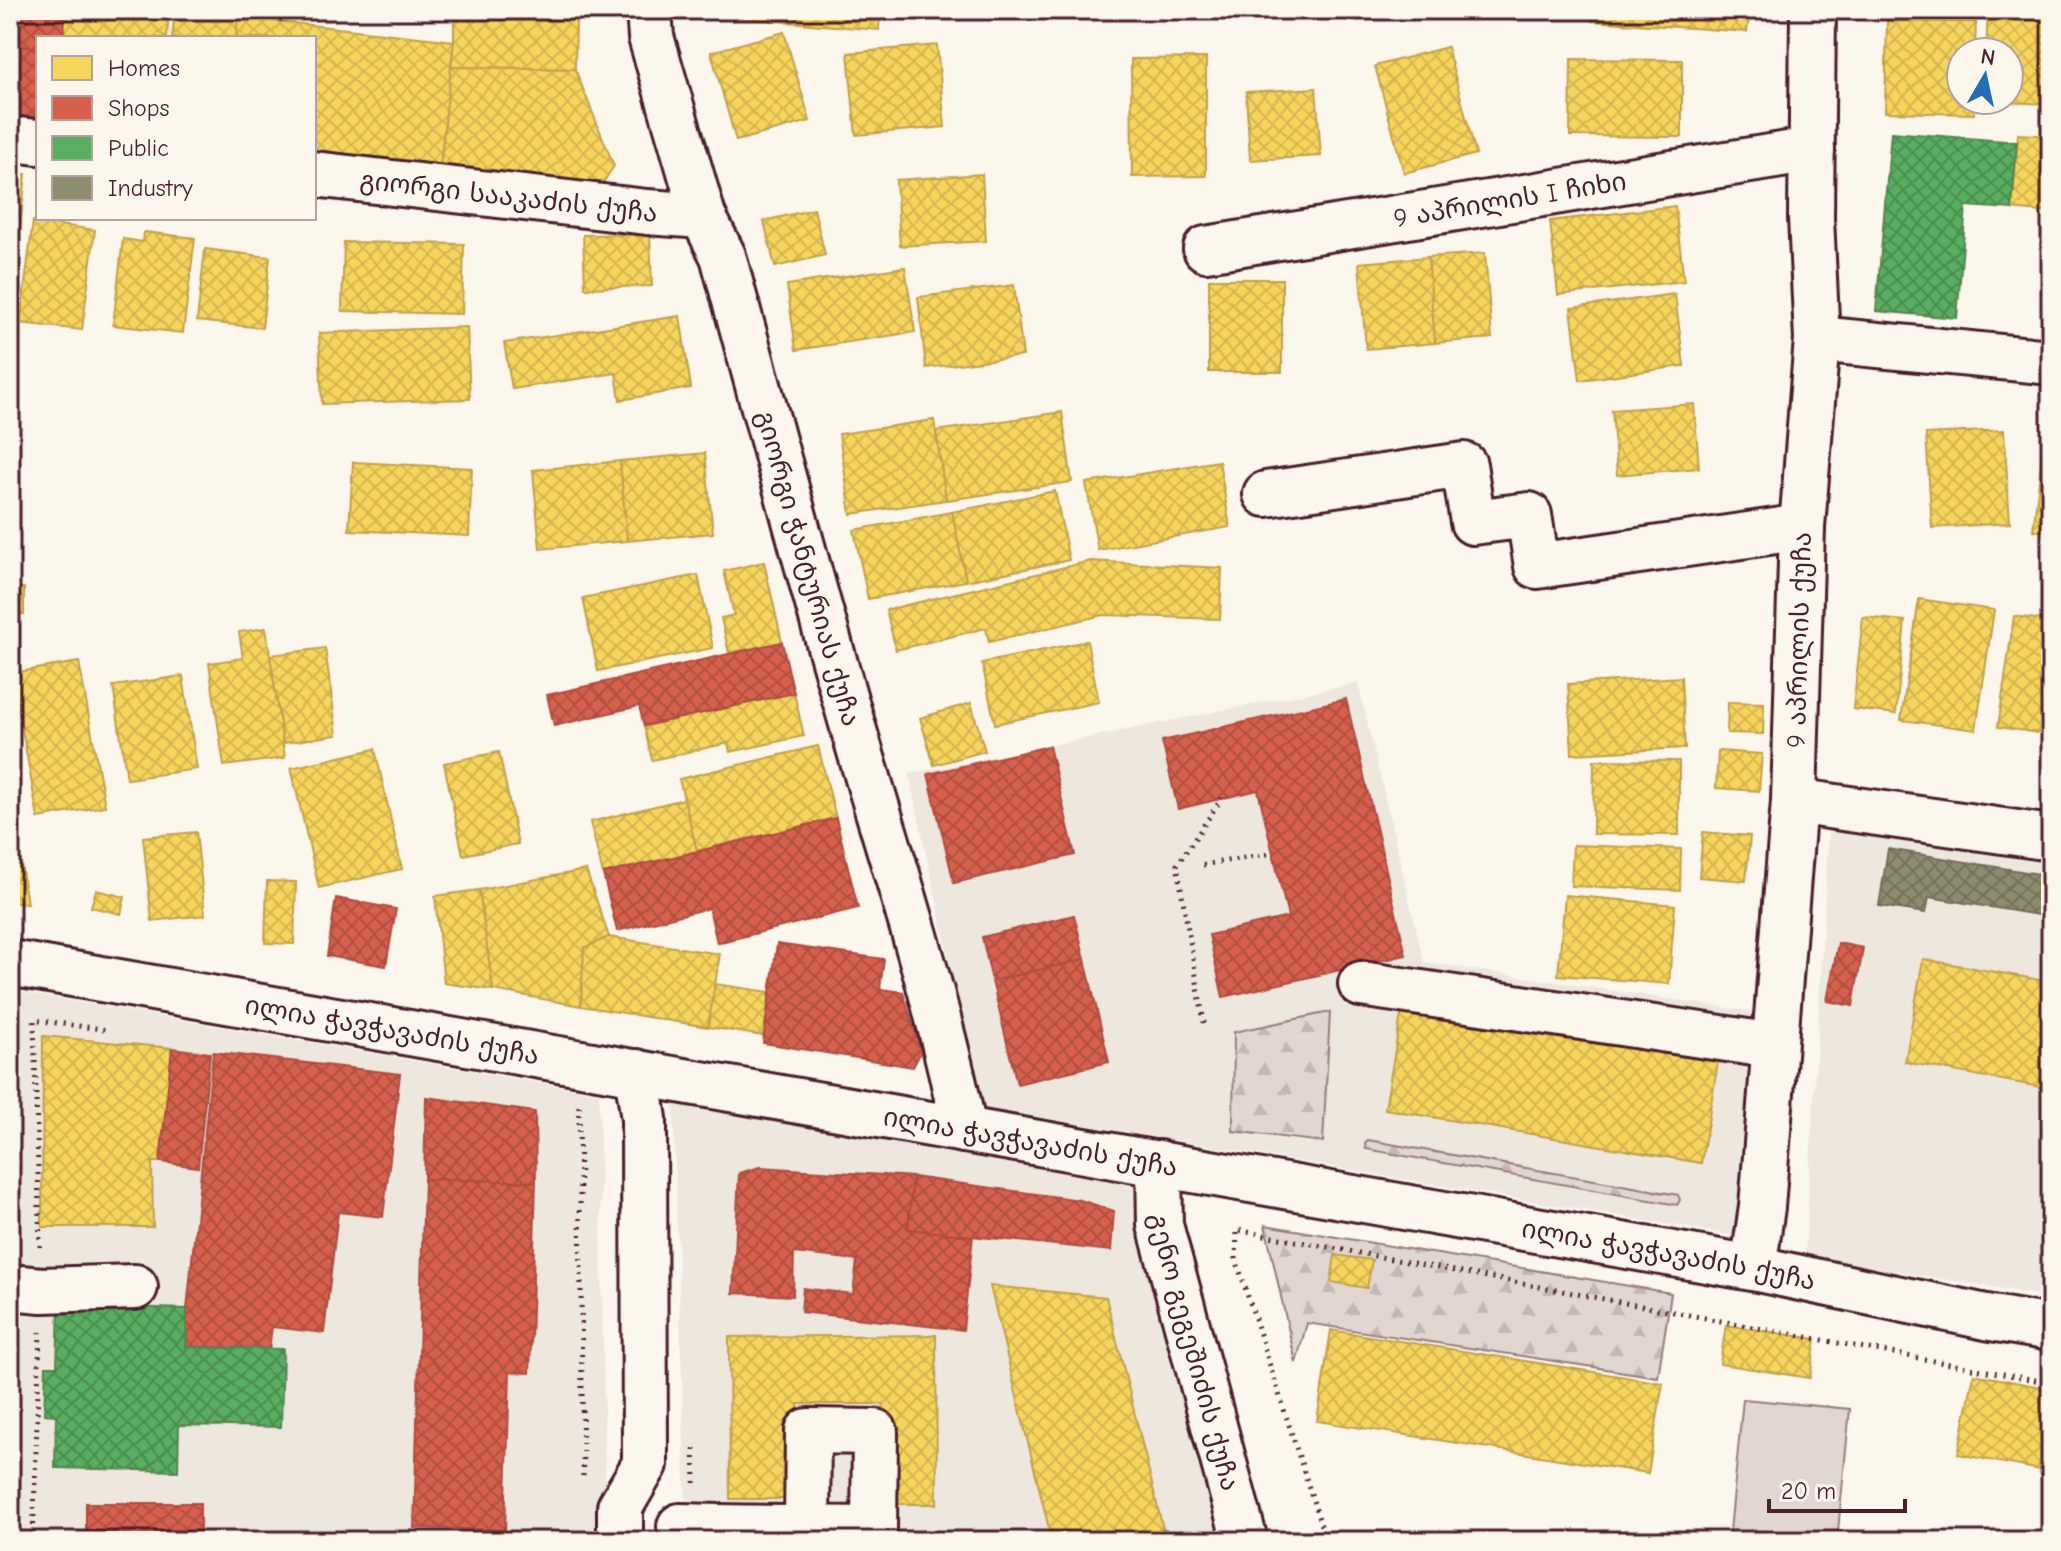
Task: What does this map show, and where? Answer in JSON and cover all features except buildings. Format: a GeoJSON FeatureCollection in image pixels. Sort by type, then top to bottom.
{"type":"FeatureCollection","features":[{"type":"Feature","properties":{"kind":"street","name":"გიორგი ჭანტურიას ქუჩა"},"geometry":{"type":"LineString","coordinates":[[649,10],[651,37],[703,216],[723,256],[847,707],[918,939],[964,1130]]}},
{"type":"Feature","properties":{"kind":"street","name":"9 აპრილის ქუჩა"},"geometry":{"type":"LineString","coordinates":[[1753,1268],[1762,1207],[1794,801],[1802,527],[1817,339],[1811,218],[1813,10]]}},
{"type":"Feature","properties":{"kind":"street"},"geometry":{"type":"LineString","coordinates":[[10,139],[36,142]]}},
{"type":"Feature","properties":{"kind":"street","name":"9 აპრილის I ჩიხი"},"geometry":{"type":"LineString","coordinates":[[1206,249],[1812,150]]}},
{"type":"Feature","properties":{"kind":"street","name":"გიორგი სააკაძის ქუჩა"},"geometry":{"type":"LineString","coordinates":[[316,174],[703,216]]}},
{"type":"Feature","properties":{"kind":"street"},"geometry":{"type":"LineString","coordinates":[[1817,339],[2051,362]]}},
{"type":"Feature","properties":{"kind":"street"},"geometry":{"type":"LineString","coordinates":[[1266,494],[1464,465],[1473,522],[1529,515],[1537,566],[1802,527]]}},
{"type":"Feature","properties":{"kind":"street"},"geometry":{"type":"LineString","coordinates":[[1794,801],[2051,838]]}},
{"type":"Feature","properties":{"kind":"street","name":"ილია ჭავჭავაძის ქუჩა"},"geometry":{"type":"LineString","coordinates":[[10,963],[1753,1268],[2051,1328]]}},
{"type":"Feature","properties":{"kind":"street"},"geometry":{"type":"LineString","coordinates":[[1361,984],[1774,1046]]}},
{"type":"Feature","properties":{"kind":"street"},"geometry":{"type":"LineString","coordinates":[[620,1541],[620,1507],[645,1464],[644,1119],[637,1072]]}},
{"type":"Feature","properties":{"kind":"street","name":"გენო გეგეშიძის ქუჩა"},"geometry":{"type":"LineString","coordinates":[[1159,1163],[1160,1225],[1245,1541]]}},
{"type":"Feature","properties":{"kind":"street"},"geometry":{"type":"LineString","coordinates":[[26,1288],[135,1287]]}},
{"type":"Feature","properties":{"kind":"street"},"geometry":{"type":"LineString","coordinates":[[645,1464],[667,1485],[693,1532],[807,1528]]}},
{"type":"Feature","properties":{"kind":"path"},"geometry":{"type":"LineString","coordinates":[[1204,1023],[1177,865],[1222,798]]}},
{"type":"Feature","properties":{"kind":"path"},"geometry":{"type":"LineString","coordinates":[[1203,865],[1273,853]]}},
{"type":"Feature","properties":{"kind":"path"},"geometry":{"type":"LineString","coordinates":[[33,1541],[26,1288],[34,1020],[112,1030]]}},
{"type":"Feature","properties":{"kind":"path"},"geometry":{"type":"LineString","coordinates":[[579,1104],[583,1486]]}},
{"type":"Feature","properties":{"kind":"path"},"geometry":{"type":"LineString","coordinates":[[1326,1541],[1236,1259],[1237,1230],[2051,1383]]}},
{"type":"Feature","properties":{"kind":"path"},"geometry":{"type":"LineString","coordinates":[[693,1437],[696,1517],[693,1532]]}},
{"type":"Feature","properties":{"kind":"shaded area"},"geometry":{"type":"Polygon","coordinates":[[[1358,683],[1424,962],[1761,1013],[1742,1237],[981,1107],[909,774],[1358,683]]]}},
{"type":"Feature","properties":{"kind":"shaded area"},"geometry":{"type":"Polygon","coordinates":[[[1829,826],[2051,857],[2051,1297],[1805,1256],[1829,826]]]}},
{"type":"Feature","properties":{"kind":"shaded area"},"geometry":{"type":"Polygon","coordinates":[[[15,991],[599,1093],[606,1541],[10,1541],[15,991]]]}},
{"type":"Feature","properties":{"kind":"shaded area"},"geometry":{"type":"Polygon","coordinates":[[[673,1100],[1134,1174],[1226,1541],[687,1541],[673,1100]]]}},
{"type":"Feature","properties":{"kind":"green space"},"geometry":{"type":"Polygon","coordinates":[[[1330,1012],[1323,1142],[1233,1131],[1234,1032],[1330,1012]]]}},
{"type":"Feature","properties":{"kind":"green space"},"geometry":{"type":"Polygon","coordinates":[[[1368,1140],[1678,1195],[1680,1200],[1677,1205],[1366,1149],[1368,1140]]]}},
{"type":"Feature","properties":{"kind":"green space"},"geometry":{"type":"Polygon","coordinates":[[[1265,1225],[1671,1293],[1658,1377],[1307,1323],[1296,1363],[1265,1225]]]}},
{"type":"Feature","properties":{"kind":"green space"},"geometry":{"type":"Polygon","coordinates":[[[1743,1399],[1850,1409],[1837,1541],[1729,1541],[1743,1399]]]}}]}
